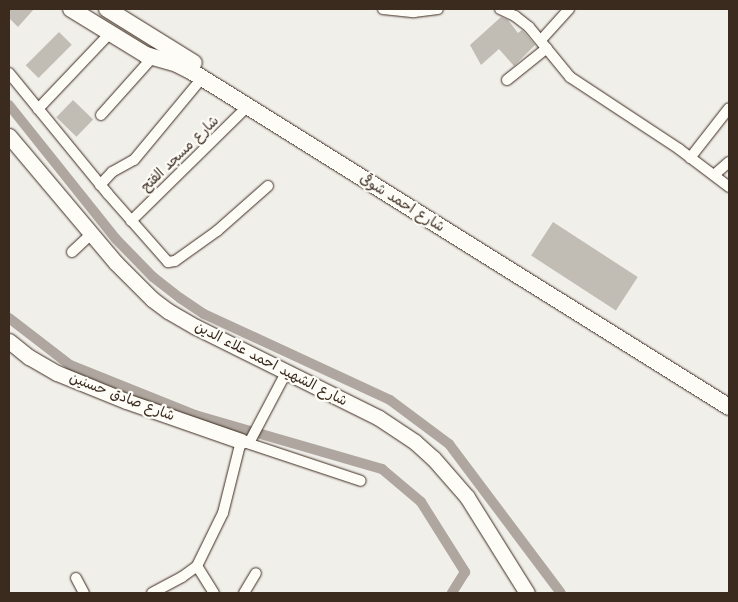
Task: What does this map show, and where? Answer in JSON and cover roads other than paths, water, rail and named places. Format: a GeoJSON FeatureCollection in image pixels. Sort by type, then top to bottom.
{"type":"FeatureCollection","features":[{"type":"Feature","properties":{"kind":"main road","name":"شارع احمد شوقى"},"geometry":{"type":"LineString","coordinates":[[71,9],[147,55],[177,64],[202,78],[729,407]]}},
{"type":"Feature","properties":{"kind":"main road","name":"شارع احمد شوقى"},"geometry":{"type":"LineString","coordinates":[[107,9],[729,395]]}},
{"type":"Feature","properties":{"kind":"main road"},"geometry":{"type":"LineString","coordinates":[[147,55],[151,36]]}},
{"type":"Feature","properties":{"kind":"main road","name":"شارع الشهيد احمد علاء الدين"},"geometry":{"type":"LineString","coordinates":[[10,139],[138,288],[168,311],[378,418],[415,442],[434,458],[467,497],[527,593]]}},
{"type":"Feature","properties":{"kind":"main road","name":"شارع صادق حسنين"},"geometry":{"type":"LineString","coordinates":[[9,341],[29,357],[57,373],[126,401],[247,440]]}},
{"type":"Feature","properties":{"kind":"street"},"geometry":{"type":"LineString","coordinates":[[383,9],[414,12],[438,9]]}},
{"type":"Feature","properties":{"kind":"street"},"geometry":{"type":"LineString","coordinates":[[500,9],[515,16],[544,44],[570,77],[690,158],[729,187]]}},
{"type":"Feature","properties":{"kind":"street"},"geometry":{"type":"LineString","coordinates":[[507,80],[544,44],[569,9]]}},
{"type":"Feature","properties":{"kind":"street"},"geometry":{"type":"LineString","coordinates":[[38,109],[110,33]]}},
{"type":"Feature","properties":{"kind":"street"},"geometry":{"type":"LineString","coordinates":[[101,115],[147,55]]}},
{"type":"Feature","properties":{"kind":"street"},"geometry":{"type":"LineString","coordinates":[[9,73],[100,185],[171,263],[217,230],[268,186]]}},
{"type":"Feature","properties":{"kind":"street"},"geometry":{"type":"LineString","coordinates":[[100,185],[112,172],[134,160],[202,78]]}},
{"type":"Feature","properties":{"kind":"street","name":"شارع مسجد الفتح"},"geometry":{"type":"LineString","coordinates":[[131,221],[248,106]]}},
{"type":"Feature","properties":{"kind":"street"},"geometry":{"type":"LineString","coordinates":[[690,158],[729,108]]}},
{"type":"Feature","properties":{"kind":"street"},"geometry":{"type":"LineString","coordinates":[[714,175],[729,162]]}},
{"type":"Feature","properties":{"kind":"street"},"geometry":{"type":"LineString","coordinates":[[72,252],[91,234]]}},
{"type":"Feature","properties":{"kind":"street"},"geometry":{"type":"LineString","coordinates":[[159,591],[196,566],[223,513],[247,440],[286,371]]}},
{"type":"Feature","properties":{"kind":"street"},"geometry":{"type":"LineString","coordinates":[[247,440],[361,481]]}},
{"type":"Feature","properties":{"kind":"street"},"geometry":{"type":"LineString","coordinates":[[196,566],[214,593]]}},
{"type":"Feature","properties":{"kind":"street"},"geometry":{"type":"LineString","coordinates":[[244,593],[256,573]]}},
{"type":"Feature","properties":{"kind":"street"},"geometry":{"type":"LineString","coordinates":[[76,578],[84,593]]}},
{"type":"Feature","properties":{"kind":"waterway"},"geometry":{"type":"LineString","coordinates":[[9,105],[116,239],[153,277],[180,298],[204,314],[390,400],[449,444],[561,593]]}},
{"type":"Feature","properties":{"kind":"waterway"},"geometry":{"type":"LineString","coordinates":[[9,318],[70,365],[195,415],[382,469],[421,502],[465,572],[452,593]]}}]}
